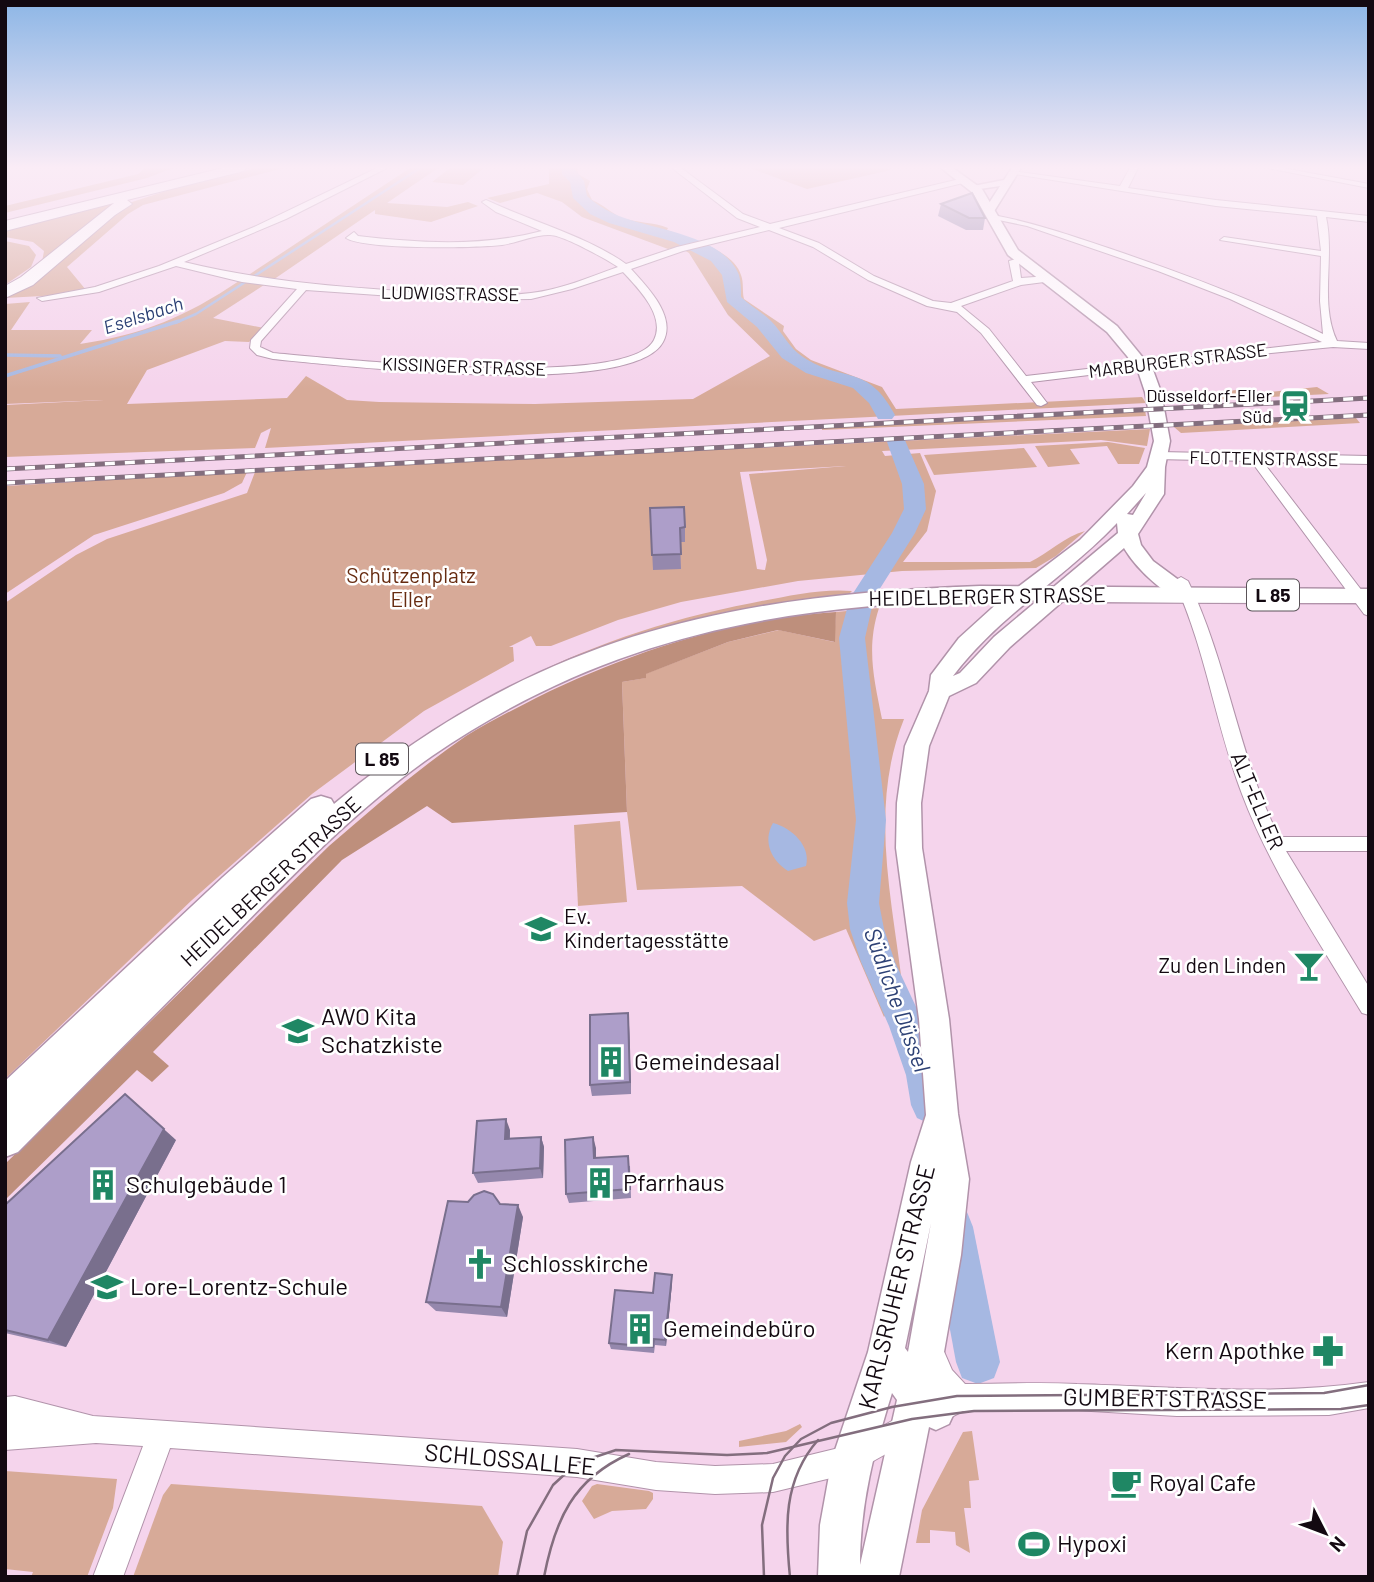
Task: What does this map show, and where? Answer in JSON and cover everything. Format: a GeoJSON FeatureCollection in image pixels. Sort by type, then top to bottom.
{"type":"FeatureCollection","features":[{"type":"Feature","properties":{"kind":"highway"},"geometry":{"type":"LineString","coordinates":[[5,290],[33,276],[74,242]]}},
{"type":"Feature","properties":{"kind":"highway"},"geometry":{"type":"LineString","coordinates":[[5,290],[36,266],[42,254],[40,250]]}},
{"type":"Feature","properties":{"kind":"main road"},"geometry":{"type":"LineString","coordinates":[[1006,242],[1021,259],[1112,330],[1142,366],[1153,392],[1161,427],[1155,494],[1146,512],[1127,535],[1077,579]]}},
{"type":"Feature","properties":{"kind":"main road"},"geometry":{"type":"LineString","coordinates":[[1158,461],[1139,490],[1126,520],[1127,535],[1140,559],[1178,586]]}},
{"type":"Feature","properties":{"kind":"main road"},"geometry":{"type":"LineString","coordinates":[[940,691],[968,678],[1052,587],[1087,544],[1139,490]]}},
{"type":"Feature","properties":{"kind":"main road"},"geometry":{"type":"LineString","coordinates":[[1146,512],[1146,527],[1153,550],[1178,586]]}},
{"type":"Feature","properties":{"kind":"main road","name":"HEIDELBERGER STRASSE"},"geometry":{"type":"LineString","coordinates":[[885,590],[1025,593],[1077,579],[1178,586]]}},
{"type":"Feature","properties":{"kind":"main road","name":"L 85"},"geometry":{"type":"LineString","coordinates":[[1178,586],[1363,594]]}},
{"type":"Feature","properties":{"kind":"main road","name":"HEIDELBERGER STRASSE"},"geometry":{"type":"LineString","coordinates":[[5,1106],[296,828],[355,779],[454,710],[534,667],[628,629],[730,603],[885,590],[1178,586]]}},
{"type":"Feature","properties":{"kind":"main road","name":"HEIDELBERGER STRASSE"},"geometry":{"type":"LineString","coordinates":[[5,1139],[324,829],[386,777],[445,734],[533,684],[625,645],[718,618],[849,592]]}},
{"type":"Feature","properties":{"kind":"main road"},"geometry":{"type":"LineString","coordinates":[[959,593],[980,604],[985,614],[985,625]]}},
{"type":"Feature","properties":{"kind":"main road","name":"KARLSRUHER STRASSE"},"geometry":{"type":"LineString","coordinates":[[839,1577],[840,1525],[852,1459],[927,1208],[953,1179],[942,1114],[936,1036],[911,872],[909,803],[917,746],[940,691],[942,675],[985,625],[1025,593]]}},
{"type":"Feature","properties":{"kind":"main road","name":"KARLSRUHER STRASSE"},"geometry":{"type":"LineString","coordinates":[[878,1577],[932,1406],[929,1340],[937,1296],[927,1208]]}},
{"type":"Feature","properties":{"kind":"main road"},"geometry":{"type":"LineString","coordinates":[[886,1352],[907,1383],[932,1406]]}},
{"type":"Feature","properties":{"kind":"street"},"geometry":{"type":"LineString","coordinates":[[42,298],[101,291],[229,242]]}},
{"type":"Feature","properties":{"kind":"street"},"geometry":{"type":"LineString","coordinates":[[416,242],[471,245],[497,242]]}},
{"type":"Feature","properties":{"kind":"street"},"geometry":{"type":"LineString","coordinates":[[570,242],[623,266]]}},
{"type":"Feature","properties":{"kind":"street","name":"LUDWIGSTRASSE"},"geometry":{"type":"LineString","coordinates":[[175,263],[262,283],[304,288],[421,296],[512,298],[563,289],[623,266],[709,242]]}},
{"type":"Feature","properties":{"kind":"street"},"geometry":{"type":"LineString","coordinates":[[808,242],[871,278],[931,304],[952,306],[1020,282],[1049,279]]}},
{"type":"Feature","properties":{"kind":"street"},"geometry":{"type":"LineString","coordinates":[[1081,242],[1187,278],[1333,344],[1369,346]]}},
{"type":"Feature","properties":{"kind":"street"},"geometry":{"type":"LineString","coordinates":[[1237,242],[1326,254]]}},
{"type":"Feature","properties":{"kind":"street"},"geometry":{"type":"LineString","coordinates":[[1324,242],[1325,333],[1333,344]]}},
{"type":"Feature","properties":{"kind":"street"},"geometry":{"type":"LineString","coordinates":[[1020,282],[1016,279],[1014,261],[1021,259]]}},
{"type":"Feature","properties":{"kind":"street","name":"KISSINGER STRASSE"},"geometry":{"type":"LineString","coordinates":[[304,288],[256,340],[255,348],[259,352],[272,356],[438,369],[526,371],[610,365],[650,351],[660,341],[662,320],[623,266]]}},
{"type":"Feature","properties":{"kind":"street"},"geometry":{"type":"LineString","coordinates":[[952,306],[985,331],[1041,404]]}},
{"type":"Feature","properties":{"kind":"street","name":"MARBURGER STRASSE"},"geometry":{"type":"LineString","coordinates":[[1024,380],[1333,344]]}},
{"type":"Feature","properties":{"kind":"street"},"geometry":{"type":"LineString","coordinates":[[1255,459],[1363,594]]}},
{"type":"Feature","properties":{"kind":"street","name":"FLOTTENSTRASSE"},"geometry":{"type":"LineString","coordinates":[[1158,461],[1369,460]]}},
{"type":"Feature","properties":{"kind":"street","name":"ALT-ELLER"},"geometry":{"type":"LineString","coordinates":[[1178,586],[1215,678],[1236,755],[1272,844],[1369,1006]]}},
{"type":"Feature","properties":{"kind":"street"},"geometry":{"type":"LineString","coordinates":[[1272,844],[1369,844]]}},
{"type":"Feature","properties":{"kind":"street","name":"GUMBERTSTRASSE"},"geometry":{"type":"LineString","coordinates":[[932,1406],[1074,1397],[1177,1402],[1329,1401],[1369,1395]]}},
{"type":"Feature","properties":{"kind":"street","name":"SCHLOSSALLEE"},"geometry":{"type":"LineString","coordinates":[[5,1436],[96,1429],[577,1463],[656,1476],[715,1480],[773,1478],[852,1459],[932,1406]]}},
{"type":"Feature","properties":{"kind":"street","name":"SCHLOSSALLEE"},"geometry":{"type":"LineString","coordinates":[[5,1411],[15,1410],[96,1429]]}},
{"type":"Feature","properties":{"kind":"street"},"geometry":{"type":"LineString","coordinates":[[108,1577],[161,1434]]}},
{"type":"Feature","properties":{"kind":"green space"},"geometry":{"type":"Polygon","coordinates":[[[5,242],[29,246],[36,255],[31,267],[5,285],[5,242]]]}},
{"type":"Feature","properties":{"kind":"green space"},"geometry":{"type":"Polygon","coordinates":[[[33,242],[69,242],[42,262],[44,251],[33,242]]]}},
{"type":"Feature","properties":{"kind":"green space"},"geometry":{"type":"Polygon","coordinates":[[[77,242],[96,242],[67,267],[86,290],[79,294],[5,298],[5,295],[77,242]]]}},
{"type":"Feature","properties":{"kind":"green space"},"geometry":{"type":"Polygon","coordinates":[[[299,242],[329,242],[270,282],[244,278],[299,242]]]}},
{"type":"Feature","properties":{"kind":"green space"},"geometry":{"type":"Polygon","coordinates":[[[649,242],[700,242],[668,249],[649,242]]]}},
{"type":"Feature","properties":{"kind":"green space"},"geometry":{"type":"Polygon","coordinates":[[[706,244],[735,264],[742,278],[744,299],[784,326],[783,331],[796,349],[811,360],[882,387],[896,409],[1142,397],[1146,403],[265,448],[271,428],[261,433],[255,448],[5,457],[5,405],[104,400],[5,404],[5,304],[30,302],[11,330],[92,330],[80,344],[125,335],[164,322],[201,305],[239,281],[264,285],[213,318],[264,328],[249,342],[225,341],[147,370],[127,404],[287,398],[306,376],[347,400],[379,402],[535,404],[693,399],[770,356],[728,315],[689,253],[684,250],[706,244]]]}},
{"type":"Feature","properties":{"kind":"green space"},"geometry":{"type":"Polygon","coordinates":[[[1317,387],[1329,394],[1165,402],[1169,397],[1246,389],[1252,394],[1317,387]]]}},
{"type":"Feature","properties":{"kind":"green space"},"geometry":{"type":"Polygon","coordinates":[[[1145,410],[1146,416],[822,430],[822,428],[1145,410]]]}},
{"type":"Feature","properties":{"kind":"green space"},"geometry":{"type":"Polygon","coordinates":[[[1356,418],[1360,423],[1181,433],[1174,427],[1356,418]]]}},
{"type":"Feature","properties":{"kind":"green space","name":"Schützenplatz Eller"},"geometry":{"type":"Polygon","coordinates":[[[1150,429],[1147,446],[1101,440],[882,451],[885,456],[920,453],[936,491],[927,531],[903,562],[1030,562],[1085,531],[1056,556],[1036,568],[902,571],[798,581],[681,602],[618,620],[551,646],[536,646],[531,636],[509,647],[513,647],[514,661],[424,711],[312,794],[192,900],[5,1079],[5,603],[76,555],[107,539],[247,493],[255,472],[1150,429]],[[846,466],[740,472],[757,569],[765,570],[767,560],[749,474],[846,466]]]}},
{"type":"Feature","properties":{"kind":"green space"},"geometry":{"type":"Polygon","coordinates":[[[1108,442],[1145,448],[1139,464],[1118,464],[1107,446],[1070,449],[1080,464],[1048,467],[1035,446],[1108,442]]]}},
{"type":"Feature","properties":{"kind":"green space"},"geometry":{"type":"Polygon","coordinates":[[[1024,448],[1037,467],[934,475],[924,455],[1024,448]]]}},
{"type":"Feature","properties":{"kind":"green space"},"geometry":{"type":"Polygon","coordinates":[[[247,472],[242,483],[224,493],[94,535],[5,594],[5,486],[247,472]]]}},
{"type":"Feature","properties":{"kind":"green space"},"geometry":{"type":"Polygon","coordinates":[[[852,591],[848,595],[725,612],[657,630],[586,654],[491,700],[329,808],[377,770],[476,705],[580,654],[635,633],[692,616],[802,594],[852,591]]]}},
{"type":"Feature","properties":{"kind":"green space"},"geometry":{"type":"Polygon","coordinates":[[[879,608],[872,650],[882,719],[904,719],[893,753],[885,821],[889,889],[903,992],[884,1017],[846,929],[814,941],[742,886],[637,890],[627,812],[622,682],[645,678],[645,674],[728,642],[779,630],[834,642],[836,612],[879,608]]]}},
{"type":"Feature","properties":{"kind":"green space"},"geometry":{"type":"Polygon","coordinates":[[[620,821],[627,902],[578,906],[574,825],[620,821]]]}},
{"type":"Feature","properties":{"kind":"green space"},"geometry":{"type":"Polygon","coordinates":[[[800,1424],[802,1427],[786,1442],[739,1447],[739,1441],[786,1431],[800,1424]]]}},
{"type":"Feature","properties":{"kind":"green space"},"geometry":{"type":"Polygon","coordinates":[[[972,1431],[979,1480],[969,1481],[971,1508],[964,1508],[970,1553],[956,1545],[955,1532],[930,1530],[930,1543],[916,1543],[922,1510],[963,1432],[972,1431]]]}},
{"type":"Feature","properties":{"kind":"green space"},"geometry":{"type":"Polygon","coordinates":[[[5,1471],[117,1479],[113,1508],[87,1577],[31,1577],[33,1572],[5,1569],[5,1471]]]}},
{"type":"Feature","properties":{"kind":"green space"},"geometry":{"type":"Polygon","coordinates":[[[171,1484],[482,1506],[503,1542],[498,1577],[133,1577],[163,1495],[171,1484]]]}},
{"type":"Feature","properties":{"kind":"green space"},"geometry":{"type":"Polygon","coordinates":[[[597,1484],[649,1491],[653,1493],[653,1499],[646,1509],[612,1511],[594,1519],[582,1501],[592,1486],[597,1484]]]}},
{"type":"Feature","properties":{"kind":"shaded area"},"geometry":{"type":"Polygon","coordinates":[[[836,612],[835,642],[778,630],[728,642],[646,674],[646,678],[622,682],[627,812],[452,823],[427,806],[342,860],[153,1052],[169,1066],[152,1082],[137,1070],[5,1200],[5,1164],[329,846],[413,775],[466,736],[572,681],[645,652],[682,640],[758,622],[836,612]]]}},
{"type":"Feature","properties":{"kind":"water"},"geometry":{"type":"Polygon","coordinates":[[[773,823],[787,829],[803,845],[806,866],[788,871],[777,862],[770,850],[768,837],[773,823]]]}},
{"type":"Feature","properties":{"kind":"building"},"geometry":{"type":"Polygon","coordinates":[[[684,507],[685,527],[680,528],[681,554],[652,555],[650,508],[684,507]]]}},
{"type":"Feature","properties":{"kind":"building","name":"Gemeindesaal"},"geometry":{"type":"Polygon","coordinates":[[[628,1013],[630,1082],[590,1085],[590,1015],[628,1013]]]}},
{"type":"Feature","properties":{"kind":"building","name":"Schulgebäude 1"},"geometry":{"type":"Polygon","coordinates":[[[125,1094],[164,1129],[48,1340],[5,1330],[5,1205],[125,1094]]]}},
{"type":"Feature","properties":{"kind":"building"},"geometry":{"type":"Polygon","coordinates":[[[506,1119],[505,1139],[541,1137],[540,1168],[473,1173],[477,1121],[506,1119]]]}},
{"type":"Feature","properties":{"kind":"building","name":"Pfarrhaus"},"geometry":{"type":"Polygon","coordinates":[[[593,1137],[594,1158],[628,1156],[630,1189],[566,1194],[565,1140],[593,1137]]]}},
{"type":"Feature","properties":{"kind":"building","name":"Schlosskirche"},"geometry":{"type":"Polygon","coordinates":[[[484,1191],[493,1194],[500,1204],[518,1205],[501,1307],[426,1302],[448,1201],[468,1202],[474,1195],[484,1191]]]}},
{"type":"Feature","properties":{"kind":"building","name":"Gemeindebüro"},"geometry":{"type":"Polygon","coordinates":[[[655,1273],[672,1275],[665,1340],[654,1339],[653,1347],[609,1343],[615,1290],[653,1293],[655,1273]]]}},
{"type":"Feature","properties":{"kind":"waterway","name":"Eselsbach"},"geometry":{"type":"LineString","coordinates":[[175,323],[196,314],[307,242]]}},
{"type":"Feature","properties":{"kind":"waterway","name":"Südliche Düssel"},"geometry":{"type":"LineString","coordinates":[[687,242],[717,257],[729,272],[733,298],[756,316],[789,354],[813,369],[860,384],[878,401],[885,415]]}},
{"type":"Feature","properties":{"kind":"waterway","name":"Eselsbach"},"geometry":{"type":"LineString","coordinates":[[5,376],[179,321]]}},
{"type":"Feature","properties":{"kind":"waterway"},"geometry":{"type":"LineString","coordinates":[[5,355],[60,356]]}},
{"type":"Feature","properties":{"kind":"waterway","name":"Südliche Düssel"},"geometry":{"type":"LineString","coordinates":[[897,442],[913,484],[915,509],[904,533],[862,598],[852,638],[871,820],[863,903],[867,929],[878,962],[907,1026],[925,1075],[930,1105]]}},
{"type":"Feature","properties":{"kind":"waterway","name":"Südliche Düssel"},"geometry":{"type":"LineString","coordinates":[[952,1227],[978,1362]]}},
{"type":"Feature","properties":{"kind":"tram line"},"geometry":{"type":"LineString","coordinates":[[794,1447],[801,1439],[831,1423],[892,1407],[957,1396],[1324,1393],[1369,1385]]}},
{"type":"Feature","properties":{"kind":"tram line"},"geometry":{"type":"LineString","coordinates":[[817,1441],[912,1419],[974,1411],[1341,1409],[1369,1405]]}},
{"type":"Feature","properties":{"kind":"tram line"},"geometry":{"type":"LineString","coordinates":[[790,1577],[787,1522],[792,1488],[798,1471],[817,1441]]}},
{"type":"Feature","properties":{"kind":"tram line"},"geometry":{"type":"LineString","coordinates":[[794,1447],[817,1441]]}},
{"type":"Feature","properties":{"kind":"tram line"},"geometry":{"type":"LineString","coordinates":[[517,1577],[527,1531],[553,1485],[577,1463],[616,1450],[727,1455],[767,1453],[794,1447]]}},
{"type":"Feature","properties":{"kind":"tram line"},"geometry":{"type":"LineString","coordinates":[[764,1577],[762,1525],[773,1478],[785,1456],[794,1447]]}},
{"type":"Feature","properties":{"kind":"tram line"},"geometry":{"type":"LineString","coordinates":[[544,1577],[554,1537],[580,1489],[610,1464],[629,1454]]}},
{"type":"Feature","properties":{"kind":"railway"},"geometry":{"type":"LineString","coordinates":[[5,469],[1369,398]]}},
{"type":"Feature","properties":{"kind":"railway"},"geometry":{"type":"LineString","coordinates":[[5,483],[1369,415]]}},
{"type":"Feature","properties":{"kind":"place","name":"Düsseldorf-Eller Süd"},"geometry":{"type":"Point","coordinates":[1295,406]}},
{"type":"Feature","properties":{"kind":"place","name":"Ev. Kindertagesstätte"},"geometry":{"type":"Point","coordinates":[541,929]}},
{"type":"Feature","properties":{"kind":"place","name":"Zu den Linden"},"geometry":{"type":"Point","coordinates":[1309,966]}},
{"type":"Feature","properties":{"kind":"place","name":"AWO Kita Schatzkiste"},"geometry":{"type":"Point","coordinates":[298,1031]}},
{"type":"Feature","properties":{"kind":"place","name":"Gemeindesaal"},"geometry":{"type":"Point","coordinates":[611,1062]}},
{"type":"Feature","properties":{"kind":"place","name":"Pfarrhaus"},"geometry":{"type":"Point","coordinates":[600,1183]}},
{"type":"Feature","properties":{"kind":"place","name":"Schulgebäude 1"},"geometry":{"type":"Point","coordinates":[103,1185]}},
{"type":"Feature","properties":{"kind":"place","name":"Schlosskirche"},"geometry":{"type":"Point","coordinates":[480,1264]}},
{"type":"Feature","properties":{"kind":"place","name":"Lore-Lorentz-Schule"},"geometry":{"type":"Point","coordinates":[107,1287]}},
{"type":"Feature","properties":{"kind":"place","name":"Gemeindebüro"},"geometry":{"type":"Point","coordinates":[640,1329]}},
{"type":"Feature","properties":{"kind":"place","name":"Kern Apothke"},"geometry":{"type":"Point","coordinates":[1328,1351]}},
{"type":"Feature","properties":{"kind":"place","name":"Royal Cafe"},"geometry":{"type":"Point","coordinates":[1126,1483]}},
{"type":"Feature","properties":{"kind":"place","name":"Hypoxi"},"geometry":{"type":"Point","coordinates":[1034,1544]}}]}
